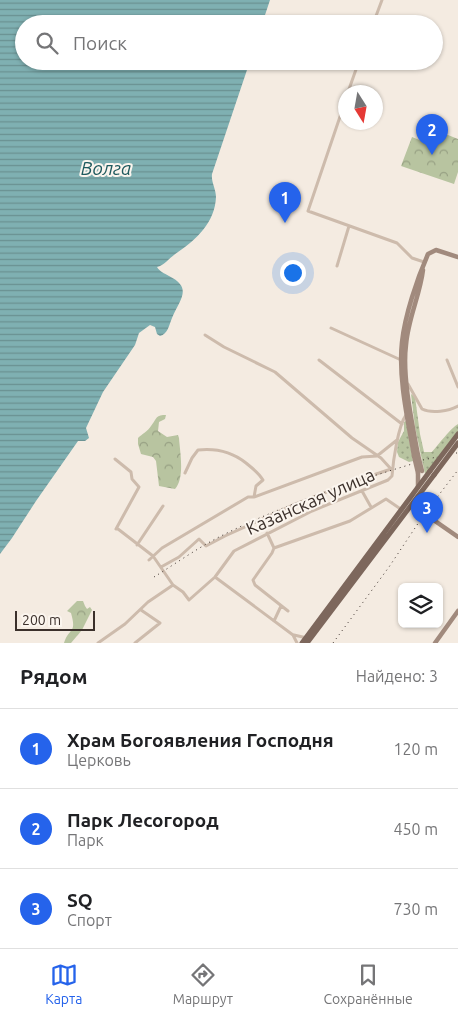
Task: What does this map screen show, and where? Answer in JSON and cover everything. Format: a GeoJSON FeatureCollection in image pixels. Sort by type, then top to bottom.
{"type":"FeatureCollection","features":[{"type":"Feature","properties":{"kind":"main road"},"geometry":{"type":"LineString","coordinates":[[302,643],[308,640],[412,504],[423,483],[425,473],[458,434]]}},
{"type":"Feature","properties":{"kind":"main road"},"geometry":{"type":"LineString","coordinates":[[425,473],[458,443]]}},
{"type":"Feature","properties":{"kind":"main road"},"geometry":{"type":"LineString","coordinates":[[308,640],[402,510],[419,491]]}},
{"type":"Feature","properties":{"kind":"street"},"geometry":{"type":"LineString","coordinates":[[376,15],[382,0]]}},
{"type":"Feature","properties":{"kind":"street"},"geometry":{"type":"LineString","coordinates":[[350,85],[356,70]]}},
{"type":"Feature","properties":{"kind":"street"},"geometry":{"type":"LineString","coordinates":[[338,123],[308,211],[397,243],[412,258],[423,264]]}},
{"type":"Feature","properties":{"kind":"street"},"geometry":{"type":"LineString","coordinates":[[337,266],[349,226]]}},
{"type":"Feature","properties":{"kind":"street"},"geometry":{"type":"LineString","coordinates":[[423,483],[425,473],[416,456],[401,360],[404,330],[420,272],[428,254],[436,250],[458,256]]}},
{"type":"Feature","properties":{"kind":"street"},"geometry":{"type":"LineString","coordinates":[[392,469],[402,424],[409,414],[406,339],[423,273],[423,264]]}},
{"type":"Feature","properties":{"kind":"street"},"geometry":{"type":"LineString","coordinates":[[331,328],[401,360]]}},
{"type":"Feature","properties":{"kind":"street"},"geometry":{"type":"LineString","coordinates":[[205,335],[224,347],[275,372],[352,438],[381,458],[392,469]]}},
{"type":"Feature","properties":{"kind":"street"},"geometry":{"type":"LineString","coordinates":[[318,360],[402,424]]}},
{"type":"Feature","properties":{"kind":"street"},"geometry":{"type":"LineString","coordinates":[[447,360],[458,387]]}},
{"type":"Feature","properties":{"kind":"street"},"geometry":{"type":"LineString","coordinates":[[408,384],[422,409],[426,411],[451,410],[458,406]]}},
{"type":"Feature","properties":{"kind":"street"},"geometry":{"type":"LineString","coordinates":[[150,560],[162,548],[231,505],[248,497],[254,497],[362,457],[377,456],[398,439]]}},
{"type":"Feature","properties":{"kind":"street"},"geometry":{"type":"LineString","coordinates":[[185,474],[198,450],[212,449],[224,451],[241,458],[259,473],[263,480],[256,486],[254,497]]}},
{"type":"Feature","properties":{"kind":"street"},"geometry":{"type":"LineString","coordinates":[[98,643],[125,624],[148,602],[174,585],[153,556],[116,529],[139,487],[132,479],[131,472],[115,459]]}},
{"type":"Feature","properties":{"kind":"street"},"geometry":{"type":"LineString","coordinates":[[160,568],[178,557],[199,539],[206,546],[293,505],[392,469]]}},
{"type":"Feature","properties":{"kind":"street","name":"Казанская улица"},"geometry":{"type":"LineString","coordinates":[[174,585],[189,600],[215,577],[234,551],[312,511],[388,480],[392,476],[392,469]]}},
{"type":"Feature","properties":{"kind":"street"},"geometry":{"type":"LineString","coordinates":[[362,492],[371,507]]}},
{"type":"Feature","properties":{"kind":"street"},"geometry":{"type":"LineString","coordinates":[[288,611],[255,585],[253,580],[274,548],[350,521],[386,499],[402,510]]}},
{"type":"Feature","properties":{"kind":"street"},"geometry":{"type":"LineString","coordinates":[[412,504],[458,537]]}},
{"type":"Feature","properties":{"kind":"street"},"geometry":{"type":"LineString","coordinates":[[137,545],[163,506]]}},
{"type":"Feature","properties":{"kind":"street"},"geometry":{"type":"LineString","coordinates":[[267,533],[274,548]]}},
{"type":"Feature","properties":{"kind":"street"},"geometry":{"type":"LineString","coordinates":[[215,577],[293,635],[308,640]]}},
{"type":"Feature","properties":{"kind":"street"},"geometry":{"type":"LineString","coordinates":[[274,621],[281,606]]}},
{"type":"Feature","properties":{"kind":"street"},"geometry":{"type":"LineString","coordinates":[[135,643],[160,623],[141,610]]}},
{"type":"Feature","properties":{"kind":"street"},"geometry":{"type":"LineString","coordinates":[[435,643],[458,612]]}},
{"type":"Feature","properties":{"kind":"street"},"geometry":{"type":"LineString","coordinates":[[293,635],[297,643]]}},
{"type":"Feature","properties":{"kind":"green space"},"geometry":{"type":"Polygon","coordinates":[[[433,129],[458,139],[458,172],[454,184],[401,166],[412,137],[427,143],[433,129]]]}},
{"type":"Feature","properties":{"kind":"green space"},"geometry":{"type":"Polygon","coordinates":[[[411,394],[415,397],[424,452],[432,452],[458,424],[458,432],[425,474],[415,427],[411,394]]]}},
{"type":"Feature","properties":{"kind":"green space"},"geometry":{"type":"Polygon","coordinates":[[[166,415],[165,419],[159,422],[158,431],[167,437],[178,435],[179,438],[181,472],[175,489],[159,486],[156,461],[153,457],[141,454],[138,444],[138,438],[157,417],[166,415]]]}},
{"type":"Feature","properties":{"kind":"green space"},"geometry":{"type":"Polygon","coordinates":[[[406,421],[413,461],[409,462],[399,457],[397,452],[398,442],[404,431],[404,422],[406,421]]]}},
{"type":"Feature","properties":{"kind":"green space"},"geometry":{"type":"Polygon","coordinates":[[[77,601],[83,601],[87,609],[90,607],[92,610],[82,630],[71,643],[64,643],[73,628],[71,613],[67,611],[77,601]]]}},
{"type":"Feature","properties":{"kind":"water","name":"Волга"},"geometry":{"type":"Polygon","coordinates":[[[0,0],[270,0],[265,15],[15,15],[15,70],[247,70],[212,174],[216,197],[209,222],[192,241],[165,263],[157,267],[176,280],[183,290],[181,300],[168,329],[160,336],[157,334],[155,327],[150,325],[139,333],[135,345],[103,392],[86,428],[89,438],[85,441],[78,441],[0,554],[0,0]]]}},
{"type":"Feature","properties":{"kind":"railway"},"geometry":{"type":"LineString","coordinates":[[423,460],[437,457]]}},
{"type":"Feature","properties":{"kind":"railway"},"geometry":{"type":"LineString","coordinates":[[154,577],[210,542],[266,515],[338,488],[412,464]]}},
{"type":"Feature","properties":{"kind":"railway"},"geometry":{"type":"LineString","coordinates":[[333,643],[389,567],[425,513],[458,470]]}},
{"type":"Feature","properties":{"kind":"place","name":"Парк Лесогород"},"geometry":{"type":"Point","coordinates":[432,155]}},
{"type":"Feature","properties":{"kind":"place","name":"Храм Богоявления Господня"},"geometry":{"type":"Point","coordinates":[285,223]}},
{"type":"Feature","properties":{"kind":"place","name":"SQ"},"geometry":{"type":"Point","coordinates":[427,533]}}]}
